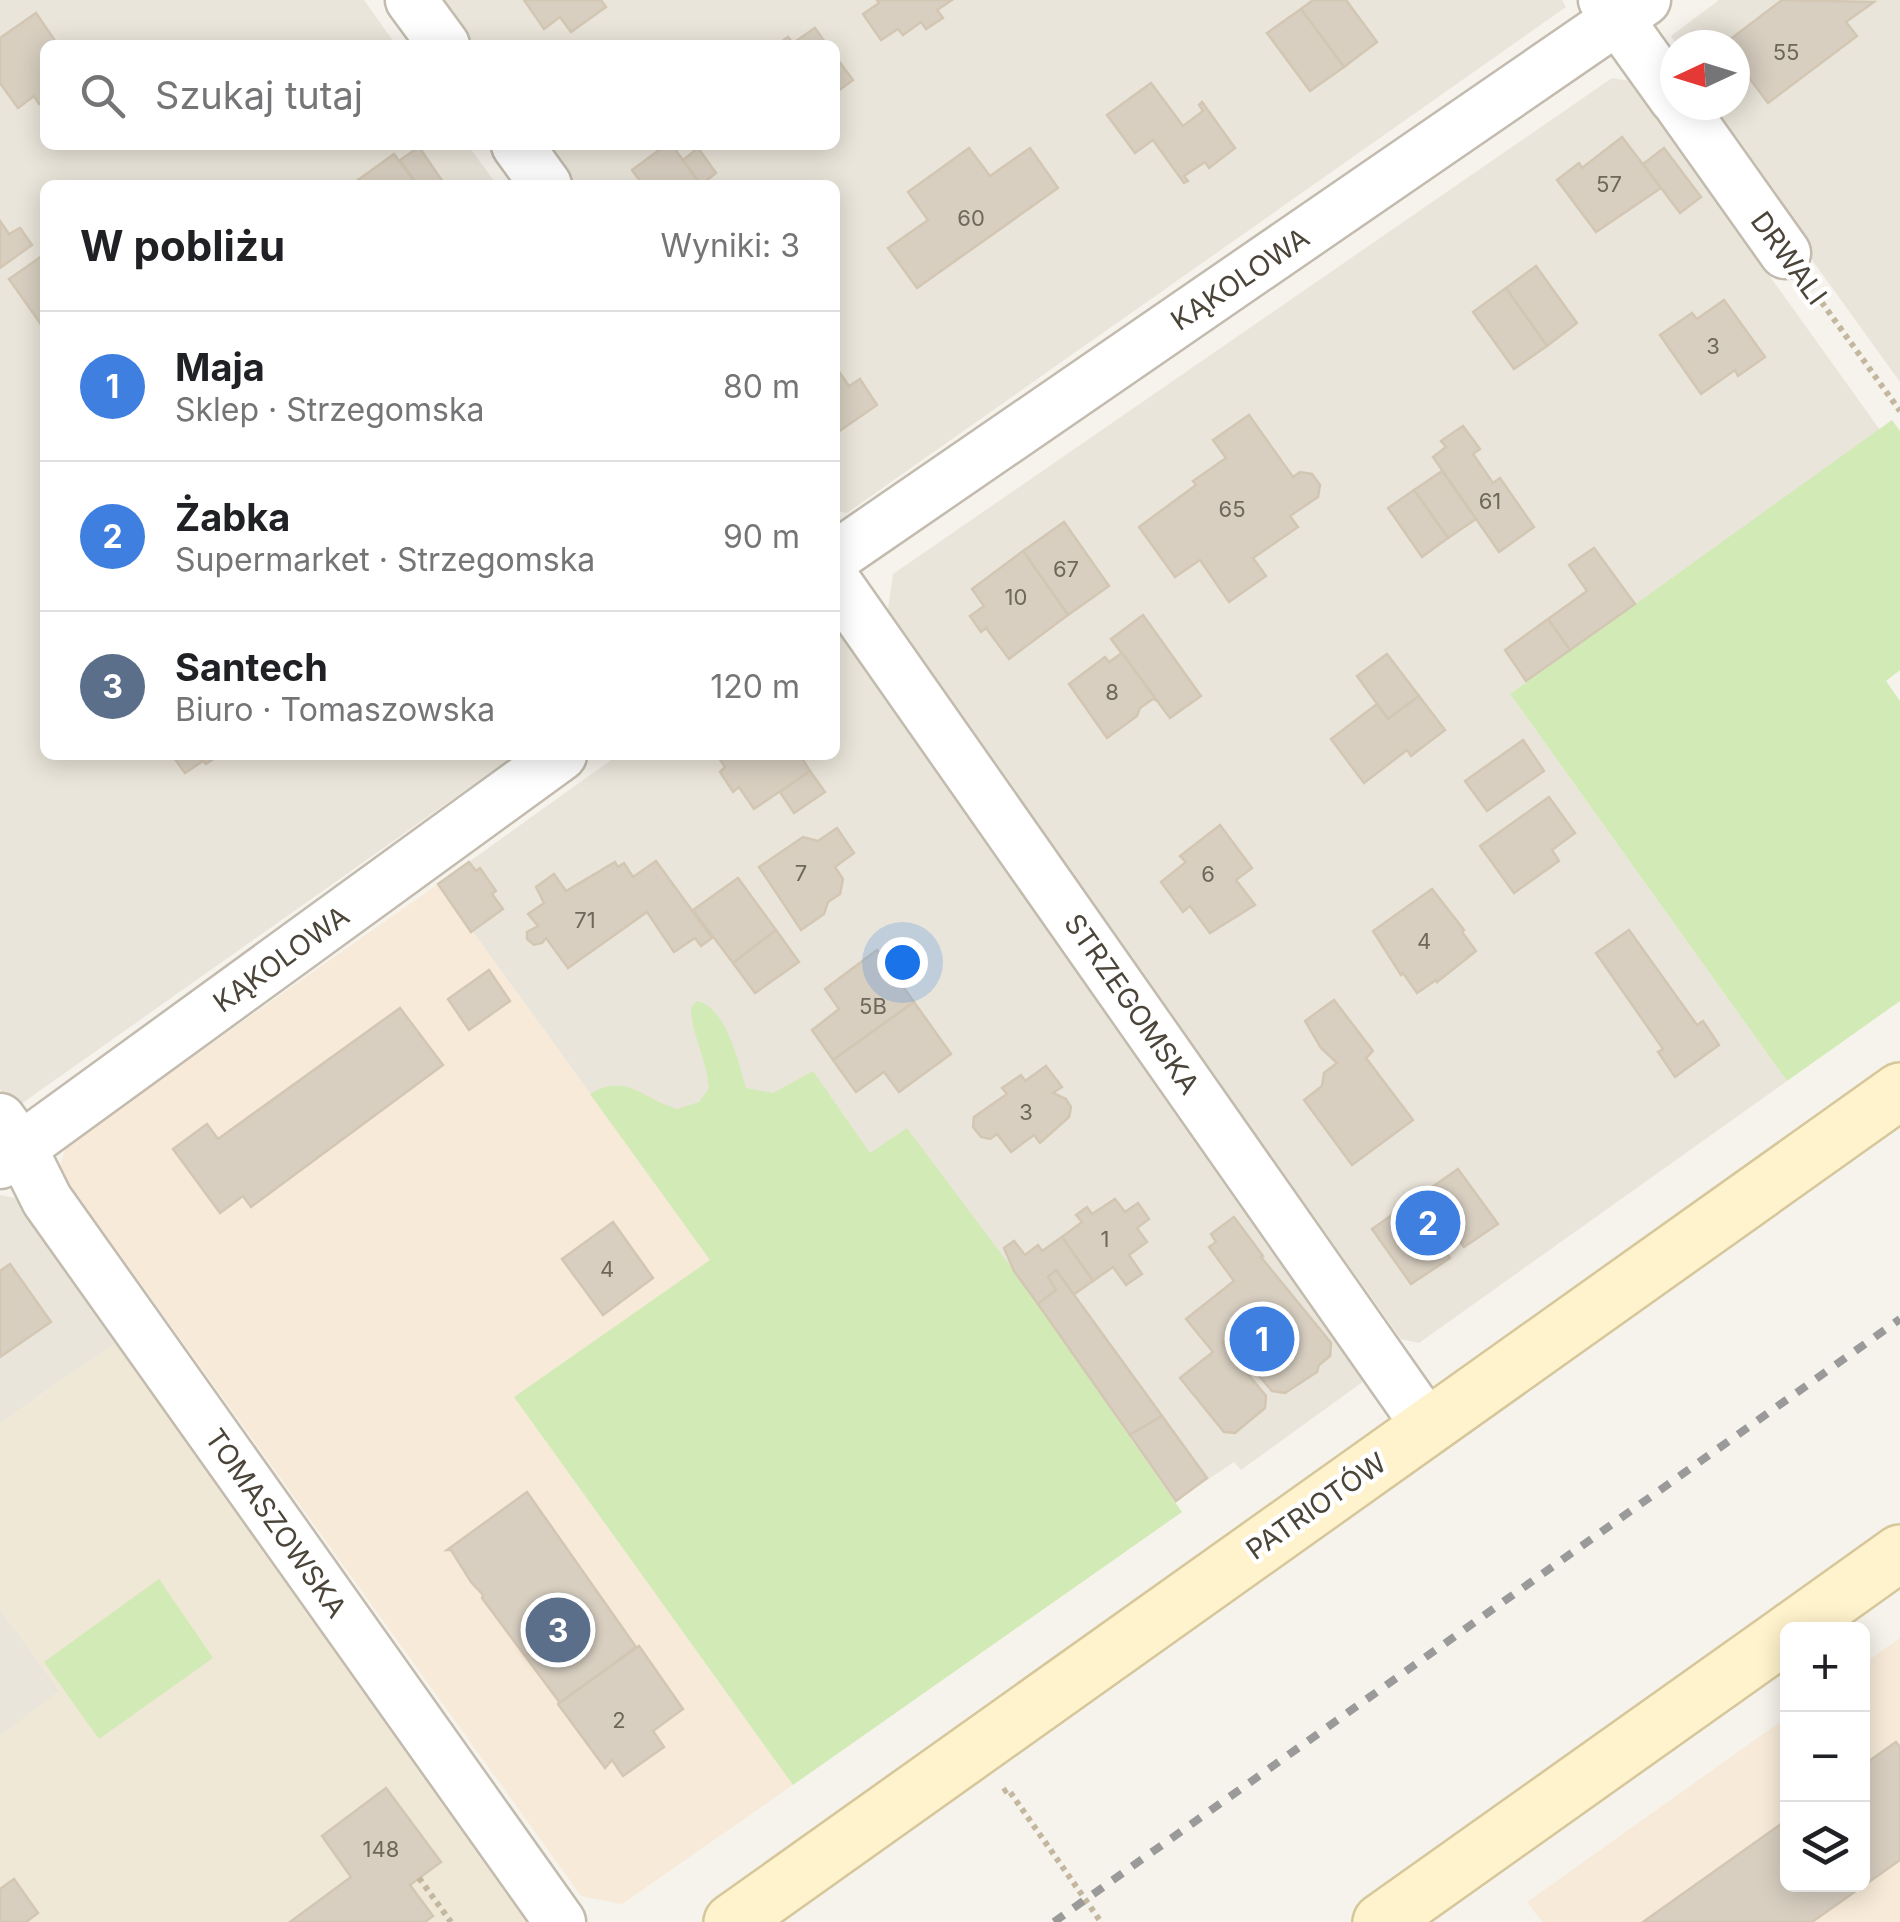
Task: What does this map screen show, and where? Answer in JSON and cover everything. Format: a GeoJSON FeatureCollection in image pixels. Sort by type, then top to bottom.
{"type":"FeatureCollection","features":[{"type":"Feature","properties":{"kind":"main road","name":"PATRIOTÓW"},"geometry":{"type":"LineString","coordinates":[[732,1922],[1900,1091]]}},
{"type":"Feature","properties":{"kind":"main road"},"geometry":{"type":"LineString","coordinates":[[1803,1622],[1900,1553]]}},
{"type":"Feature","properties":{"kind":"main road"},"geometry":{"type":"LineString","coordinates":[[1380,1922],[1780,1638]]}},
{"type":"Feature","properties":{"kind":"street"},"geometry":{"type":"LineString","coordinates":[[411,0],[440,40]]}},
{"type":"Feature","properties":{"kind":"street"},"geometry":{"type":"LineString","coordinates":[[1623,6],[1660,71]]}},
{"type":"Feature","properties":{"kind":"street","name":"KĄKOLOWA"},"geometry":{"type":"LineString","coordinates":[[840,553],[1623,6]]}},
{"type":"Feature","properties":{"kind":"street","name":"DRWALI"},"geometry":{"type":"LineString","coordinates":[[1691,120],[1785,253]]}},
{"type":"Feature","properties":{"kind":"street"},"geometry":{"type":"LineString","coordinates":[[521,150],[542,180]]}},
{"type":"Feature","properties":{"kind":"street","name":"STRZEGOMSKA"},"geometry":{"type":"LineString","coordinates":[[840,588],[1428,1427]]}},
{"type":"Feature","properties":{"kind":"street","name":"KĄKOLOWA"},"geometry":{"type":"LineString","coordinates":[[7,1143],[555,760]]}},
{"type":"Feature","properties":{"kind":"street","name":"TOMASZOWSKA"},"geometry":{"type":"LineString","coordinates":[[7,1143],[560,1922]]}},
{"type":"Feature","properties":{"kind":"path","name":"DRWALI"},"geometry":{"type":"LineString","coordinates":[[1785,253],[1900,411]]}},
{"type":"Feature","properties":{"kind":"path"},"geometry":{"type":"LineString","coordinates":[[994,1799],[1008,1788],[1102,1922]]}},
{"type":"Feature","properties":{"kind":"path"},"geometry":{"type":"LineString","coordinates":[[419,1878],[451,1922]]}},
{"type":"Feature","properties":{"kind":"shaded area"},"geometry":{"type":"Polygon","coordinates":[[[0,0],[364,0],[392,40],[40,40],[40,150],[472,150],[493,180],[40,180],[40,760],[508,760],[14,1109],[0,1089],[0,0]]]}},
{"type":"Feature","properties":{"kind":"shaded area"},"geometry":{"type":"Polygon","coordinates":[[[443,0],[1562,0],[1566,7],[847,513],[840,512],[840,180],[572,180],[550,150],[840,150],[840,40],[471,40],[443,0]]]}},
{"type":"Feature","properties":{"kind":"shaded area"},"geometry":{"type":"Polygon","coordinates":[[[1719,0],[1900,0],[1900,382],[1712,121],[1750,120],[1750,30],[1679,30],[1719,0]]]}},
{"type":"Feature","properties":{"kind":"shaded area"},"geometry":{"type":"Polygon","coordinates":[[[1612,78],[1630,81],[1880,430],[1510,694],[1787,1081],[1419,1343],[1401,1339],[887,616],[893,574],[1612,78]]]}},
{"type":"Feature","properties":{"kind":"shaded area"},"geometry":{"type":"Polygon","coordinates":[[[840,630],[1361,1368],[1364,1381],[1241,1470],[1234,1462],[1176,1501],[1014,1271],[711,1260],[438,884],[611,760],[840,760],[840,630]]]}},
{"type":"Feature","properties":{"kind":"shaded area"},"geometry":{"type":"Polygon","coordinates":[[[438,884],[711,1260],[514,1397],[793,1785],[622,1904],[581,1896],[59,1170],[66,1146],[438,884]]]}},
{"type":"Feature","properties":{"kind":"shaded area"},"geometry":{"type":"Polygon","coordinates":[[[0,1195],[15,1198],[119,1341],[0,1423],[0,1195]]]}},
{"type":"Feature","properties":{"kind":"shaded area"},"geometry":{"type":"Polygon","coordinates":[[[119,1341],[537,1922],[0,1922],[0,1736],[59,1691],[0,1609],[0,1423],[119,1341]]]}},
{"type":"Feature","properties":{"kind":"shaded area"},"geometry":{"type":"Polygon","coordinates":[[[0,1609],[60,1691],[0,1736],[0,1609]]]}},
{"type":"Feature","properties":{"kind":"shaded area"},"geometry":{"type":"Polygon","coordinates":[[[1900,1638],[1900,1922],[1542,1922],[1527,1902],[1780,1722],[1780,1892],[1870,1892],[1870,1659],[1900,1638]]]}},
{"type":"Feature","properties":{"kind":"green space"},"geometry":{"type":"Polygon","coordinates":[[[1892,420],[1900,431],[1900,670],[1886,681],[1900,701],[1900,1001],[1787,1081],[1510,694],[1892,420]]]}},
{"type":"Feature","properties":{"kind":"green space"},"geometry":{"type":"Polygon","coordinates":[[[697,1001],[724,1025],[746,1088],[773,1093],[813,1071],[870,1153],[907,1128],[1014,1271],[1182,1512],[793,1785],[514,1397],[710,1260],[590,1094],[625,1086],[677,1109],[699,1102],[709,1088],[692,1018],[691,1008],[697,1001]]]}},
{"type":"Feature","properties":{"kind":"green space"},"geometry":{"type":"Polygon","coordinates":[[[159,1579],[213,1658],[99,1739],[44,1662],[159,1579]]]}},
{"type":"Feature","properties":{"kind":"building"},"geometry":{"type":"Polygon","coordinates":[[[524,0],[601,0],[606,7],[571,32],[560,17],[544,29],[524,0]]]}},
{"type":"Feature","properties":{"kind":"building"},"geometry":{"type":"Polygon","coordinates":[[[877,0],[952,0],[937,10],[943,18],[926,29],[921,22],[903,35],[898,29],[881,40],[863,14],[879,3],[877,0]]]}},
{"type":"Feature","properties":{"kind":"building"},"geometry":{"type":"Polygon","coordinates":[[[1313,0],[1346,0],[1377,42],[1344,67],[1301,9],[1313,0]]]}},
{"type":"Feature","properties":{"kind":"building"},"geometry":{"type":"Polygon","coordinates":[[[1782,0],[1874,2],[1846,22],[1857,36],[1768,103],[1750,79],[1750,30],[1742,30],[1782,0]]]}},
{"type":"Feature","properties":{"kind":"building"},"geometry":{"type":"Polygon","coordinates":[[[1301,9],[1344,67],[1310,91],[1267,33],[1301,9]]]}},
{"type":"Feature","properties":{"kind":"building"},"geometry":{"type":"Polygon","coordinates":[[[36,13],[55,40],[40,40],[39,104],[34,96],[18,108],[0,83],[0,38],[36,13]]]}},
{"type":"Feature","properties":{"kind":"building"},"geometry":{"type":"Polygon","coordinates":[[[815,28],[823,40],[797,40],[815,28]]]}},
{"type":"Feature","properties":{"kind":"building"},"geometry":{"type":"Polygon","coordinates":[[[840,63],[853,80],[840,89],[840,63]]]}},
{"type":"Feature","properties":{"kind":"building"},"geometry":{"type":"Polygon","coordinates":[[[1151,83],[1183,126],[1203,111],[1199,105],[1202,102],[1235,148],[1209,168],[1205,162],[1184,176],[1188,181],[1184,183],[1153,140],[1135,153],[1107,115],[1151,83]]]}},
{"type":"Feature","properties":{"kind":"building"},"geometry":{"type":"Polygon","coordinates":[[[1622,137],[1661,188],[1596,232],[1557,180],[1579,163],[1582,168],[1622,137]]]}},
{"type":"Feature","properties":{"kind":"building"},"geometry":{"type":"Polygon","coordinates":[[[969,148],[990,176],[1030,148],[1058,188],[917,288],[888,248],[928,220],[908,192],[969,148]]]}},
{"type":"Feature","properties":{"kind":"building"},"geometry":{"type":"Polygon","coordinates":[[[1664,148],[1701,197],[1680,213],[1643,164],[1664,148]]]}},
{"type":"Feature","properties":{"kind":"building"},"geometry":{"type":"Polygon","coordinates":[[[421,150],[442,180],[414,180],[400,160],[421,150]]]}},
{"type":"Feature","properties":{"kind":"building"},"geometry":{"type":"Polygon","coordinates":[[[659,150],[676,150],[697,180],[639,180],[632,170],[659,150]]]}},
{"type":"Feature","properties":{"kind":"building"},"geometry":{"type":"Polygon","coordinates":[[[699,150],[716,173],[707,180],[697,180],[683,160],[699,150]]]}},
{"type":"Feature","properties":{"kind":"building"},"geometry":{"type":"Polygon","coordinates":[[[394,154],[413,180],[358,180],[394,154]]]}},
{"type":"Feature","properties":{"kind":"building"},"geometry":{"type":"Polygon","coordinates":[[[0,221],[9,234],[20,228],[32,245],[0,268],[0,221]]]}},
{"type":"Feature","properties":{"kind":"building"},"geometry":{"type":"Polygon","coordinates":[[[40,257],[40,323],[9,279],[40,257]]]}},
{"type":"Feature","properties":{"kind":"building"},"geometry":{"type":"Polygon","coordinates":[[[1536,266],[1577,323],[1547,346],[1506,288],[1536,266]]]}},
{"type":"Feature","properties":{"kind":"building"},"geometry":{"type":"Polygon","coordinates":[[[1506,288],[1547,346],[1514,369],[1473,312],[1506,288]]]}},
{"type":"Feature","properties":{"kind":"building"},"geometry":{"type":"Polygon","coordinates":[[[1724,300],[1765,357],[1738,376],[1735,370],[1701,394],[1660,335],[1692,313],[1697,319],[1724,300]]]}},
{"type":"Feature","properties":{"kind":"building"},"geometry":{"type":"Polygon","coordinates":[[[840,373],[849,386],[860,379],[877,405],[840,431],[840,373]]]}},
{"type":"Feature","properties":{"kind":"building"},"geometry":{"type":"Polygon","coordinates":[[[1249,415],[1293,477],[1300,472],[1312,474],[1320,485],[1318,497],[1290,516],[1298,527],[1253,558],[1266,576],[1229,602],[1200,560],[1175,577],[1139,527],[1226,458],[1213,440],[1249,415]]]}},
{"type":"Feature","properties":{"kind":"building"},"geometry":{"type":"Polygon","coordinates":[[[1463,426],[1480,449],[1473,454],[1493,483],[1500,478],[1534,527],[1499,552],[1433,457],[1446,447],[1441,441],[1463,426]]]}},
{"type":"Feature","properties":{"kind":"building"},"geometry":{"type":"Polygon","coordinates":[[[1442,471],[1476,519],[1448,538],[1414,490],[1442,471]]]}},
{"type":"Feature","properties":{"kind":"building"},"geometry":{"type":"Polygon","coordinates":[[[1414,490],[1448,538],[1422,557],[1388,508],[1414,490]]]}},
{"type":"Feature","properties":{"kind":"building"},"geometry":{"type":"Polygon","coordinates":[[[1064,522],[1109,586],[1068,615],[1023,551],[1064,522]]]}},
{"type":"Feature","properties":{"kind":"building"},"geometry":{"type":"Polygon","coordinates":[[[1594,548],[1635,604],[1570,650],[1548,619],[1587,591],[1569,565],[1594,548]]]}},
{"type":"Feature","properties":{"kind":"building"},"geometry":{"type":"Polygon","coordinates":[[[1023,551],[1068,615],[1009,659],[986,628],[981,632],[970,616],[984,606],[972,589],[1023,551]]]}},
{"type":"Feature","properties":{"kind":"building"},"geometry":{"type":"Polygon","coordinates":[[[1143,615],[1201,696],[1170,718],[1111,639],[1143,615]]]}},
{"type":"Feature","properties":{"kind":"building"},"geometry":{"type":"Polygon","coordinates":[[[1548,619],[1570,650],[1526,681],[1505,650],[1548,619]]]}},
{"type":"Feature","properties":{"kind":"building"},"geometry":{"type":"Polygon","coordinates":[[[1122,653],[1157,701],[1153,699],[1140,708],[1137,716],[1107,738],[1069,684],[1105,657],[1109,662],[1122,653]]]}},
{"type":"Feature","properties":{"kind":"building"},"geometry":{"type":"Polygon","coordinates":[[[1387,654],[1419,696],[1388,719],[1357,676],[1387,654]]]}},
{"type":"Feature","properties":{"kind":"building"},"geometry":{"type":"Polygon","coordinates":[[[1419,696],[1445,730],[1411,756],[1407,750],[1364,783],[1331,739],[1377,704],[1388,719],[1419,696]]]}},
{"type":"Feature","properties":{"kind":"building"},"geometry":{"type":"Polygon","coordinates":[[[1523,740],[1544,771],[1487,811],[1465,781],[1523,740]]]}},
{"type":"Feature","properties":{"kind":"building"},"geometry":{"type":"Polygon","coordinates":[[[176,760],[212,760],[206,764],[203,761],[185,773],[176,760]]]}},
{"type":"Feature","properties":{"kind":"building"},"geometry":{"type":"Polygon","coordinates":[[[720,760],[803,760],[810,771],[754,809],[739,787],[733,792],[720,772],[725,767],[720,760]]]}},
{"type":"Feature","properties":{"kind":"building"},"geometry":{"type":"Polygon","coordinates":[[[810,771],[825,792],[794,813],[780,792],[810,771]]]}},
{"type":"Feature","properties":{"kind":"building"},"geometry":{"type":"Polygon","coordinates":[[[1549,797],[1575,833],[1552,850],[1559,861],[1514,893],[1480,846],[1549,797]]]}},
{"type":"Feature","properties":{"kind":"building"},"geometry":{"type":"Polygon","coordinates":[[[1220,825],[1252,868],[1236,880],[1255,905],[1210,933],[1190,906],[1183,912],[1161,882],[1186,862],[1180,856],[1220,825]]]}},
{"type":"Feature","properties":{"kind":"building"},"geometry":{"type":"Polygon","coordinates":[[[837,828],[854,853],[835,867],[843,879],[840,894],[828,902],[824,914],[801,930],[759,867],[803,837],[818,841],[837,828]]]}},
{"type":"Feature","properties":{"kind":"building"},"geometry":{"type":"Polygon","coordinates":[[[656,861],[712,938],[701,946],[695,938],[674,952],[647,912],[568,968],[546,938],[534,945],[527,939],[527,932],[538,926],[528,914],[544,903],[536,887],[554,874],[566,891],[615,862],[618,867],[624,863],[633,877],[656,861]]]}},
{"type":"Feature","properties":{"kind":"building"},"geometry":{"type":"Polygon","coordinates":[[[469,862],[476,871],[480,868],[503,909],[471,932],[438,884],[469,862]]]}},
{"type":"Feature","properties":{"kind":"building"},"geometry":{"type":"Polygon","coordinates":[[[738,878],[776,930],[733,963],[693,910],[738,878]]]}},
{"type":"Feature","properties":{"kind":"building"},"geometry":{"type":"Polygon","coordinates":[[[1432,889],[1476,951],[1417,993],[1373,931],[1432,889]]]}},
{"type":"Feature","properties":{"kind":"building"},"geometry":{"type":"Polygon","coordinates":[[[776,930],[799,962],[755,993],[733,963],[776,930]]]}},
{"type":"Feature","properties":{"kind":"building"},"geometry":{"type":"Polygon","coordinates":[[[1629,930],[1697,1025],[1703,1021],[1719,1045],[1675,1077],[1658,1052],[1663,1049],[1596,953],[1629,930]]]}},
{"type":"Feature","properties":{"kind":"building"},"geometry":{"type":"Polygon","coordinates":[[[877,950],[914,1002],[833,1060],[812,1030],[839,1009],[825,989],[877,950]]]}},
{"type":"Feature","properties":{"kind":"building"},"geometry":{"type":"Polygon","coordinates":[[[489,970],[510,1001],[469,1030],[448,999],[489,970]]]}},
{"type":"Feature","properties":{"kind":"building"},"geometry":{"type":"Polygon","coordinates":[[[1334,1000],[1373,1051],[1366,1058],[1413,1120],[1352,1165],[1304,1100],[1322,1086],[1324,1073],[1337,1063],[1321,1048],[1305,1021],[1334,1000]]]}},
{"type":"Feature","properties":{"kind":"building"},"geometry":{"type":"Polygon","coordinates":[[[914,1002],[951,1054],[899,1092],[884,1072],[856,1092],[833,1060],[914,1002]]]}},
{"type":"Feature","properties":{"kind":"building"},"geometry":{"type":"Polygon","coordinates":[[[400,1008],[443,1065],[251,1207],[243,1196],[220,1213],[173,1149],[207,1124],[218,1139],[400,1008]]]}},
{"type":"Feature","properties":{"kind":"building"},"geometry":{"type":"Polygon","coordinates":[[[1046,1066],[1062,1087],[1053,1093],[1066,1099],[1071,1107],[1069,1117],[1040,1143],[1034,1135],[1011,1152],[997,1134],[990,1139],[981,1137],[973,1127],[974,1117],[1007,1094],[1002,1088],[1021,1075],[1025,1081],[1046,1066]]]}},
{"type":"Feature","properties":{"kind":"building"},"geometry":{"type":"Polygon","coordinates":[[[1458,1169],[1498,1224],[1464,1247],[1453,1232],[1439,1242],[1450,1258],[1411,1284],[1372,1229],[1458,1169]]]}},
{"type":"Feature","properties":{"kind":"building"},"geometry":{"type":"Polygon","coordinates":[[[1115,1199],[1125,1212],[1138,1203],[1149,1219],[1137,1228],[1147,1242],[1129,1255],[1142,1274],[1126,1285],[1113,1267],[1093,1281],[1062,1237],[1082,1222],[1076,1215],[1087,1207],[1092,1214],[1115,1199]]]}},
{"type":"Feature","properties":{"kind":"building"},"geometry":{"type":"Polygon","coordinates":[[[1234,1217],[1261,1257],[1331,1343],[1330,1356],[1317,1372],[1285,1393],[1272,1391],[1238,1351],[1240,1328],[1222,1343],[1266,1396],[1265,1408],[1235,1433],[1224,1432],[1180,1378],[1213,1352],[1186,1319],[1234,1281],[1209,1247],[1216,1242],[1211,1234],[1234,1217]]]}},
{"type":"Feature","properties":{"kind":"building"},"geometry":{"type":"Polygon","coordinates":[[[613,1222],[653,1278],[603,1315],[562,1259],[613,1222]]]}},
{"type":"Feature","properties":{"kind":"building"},"geometry":{"type":"Polygon","coordinates":[[[1062,1237],[1093,1281],[1073,1295],[1056,1270],[1048,1277],[1056,1290],[1038,1304],[1014,1271],[1004,1248],[1014,1241],[1025,1255],[1038,1245],[1042,1251],[1062,1237]]]}},
{"type":"Feature","properties":{"kind":"building"},"geometry":{"type":"Polygon","coordinates":[[[10,1264],[51,1322],[0,1357],[0,1271],[10,1264]]]}},
{"type":"Feature","properties":{"kind":"building"},"geometry":{"type":"Polygon","coordinates":[[[1056,1270],[1162,1416],[1130,1435],[1038,1304],[1056,1290],[1048,1277],[1056,1270]]]}},
{"type":"Feature","properties":{"kind":"building"},"geometry":{"type":"Polygon","coordinates":[[[1162,1416],[1207,1478],[1176,1501],[1130,1435],[1162,1416]]]}},
{"type":"Feature","properties":{"kind":"building"},"geometry":{"type":"Polygon","coordinates":[[[527,1492],[636,1647],[560,1703],[451,1550],[447,1550],[527,1492]]]}},
{"type":"Feature","properties":{"kind":"building"},"geometry":{"type":"Polygon","coordinates":[[[639,1646],[683,1709],[653,1731],[664,1747],[623,1776],[612,1760],[605,1768],[558,1704],[639,1646]]]}},
{"type":"Feature","properties":{"kind":"building"},"geometry":{"type":"Polygon","coordinates":[[[1896,1742],[1900,1747],[1900,1860],[1870,1881],[1870,1802],[1870,1760],[1896,1742]]]}},
{"type":"Feature","properties":{"kind":"building"},"geometry":{"type":"Polygon","coordinates":[[[386,1788],[441,1862],[410,1885],[433,1916],[425,1922],[290,1922],[351,1877],[322,1836],[386,1788]]]}},
{"type":"Feature","properties":{"kind":"building"},"geometry":{"type":"Polygon","coordinates":[[[1780,1825],[1780,1892],[1855,1892],[1812,1922],[1643,1922],[1780,1825]]]}},
{"type":"Feature","properties":{"kind":"building"},"geometry":{"type":"Polygon","coordinates":[[[14,1879],[38,1913],[26,1922],[0,1922],[0,1889],[14,1879]]]}},
{"type":"Feature","properties":{"kind":"railway"},"geometry":{"type":"LineString","coordinates":[[1054,1922],[1900,1319]]}},
{"type":"Feature","properties":{"kind":"place","name":"Żabka"},"geometry":{"type":"Point","coordinates":[1428,1223]}},
{"type":"Feature","properties":{"kind":"place","name":"Maja"},"geometry":{"type":"Point","coordinates":[1262,1339]}},
{"type":"Feature","properties":{"kind":"place","name":"Santech"},"geometry":{"type":"Point","coordinates":[558,1630]}}]}
